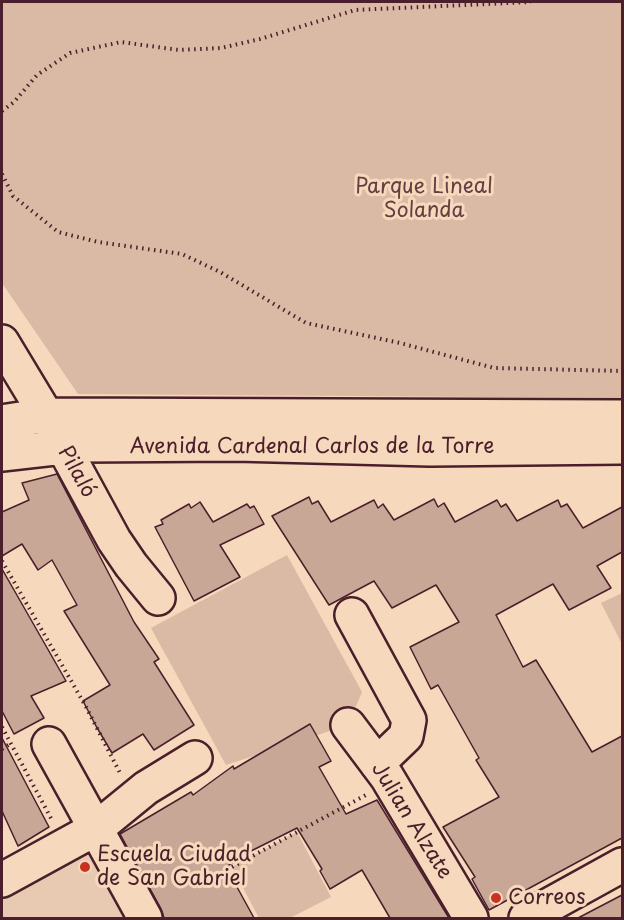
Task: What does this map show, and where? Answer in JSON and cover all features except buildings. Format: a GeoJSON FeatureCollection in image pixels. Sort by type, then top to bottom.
{"type":"FeatureCollection","features":[{"type":"Feature","properties":{"kind":"street","name":"Pilaló"},"geometry":{"type":"LineString","coordinates":[[2,342],[46,415],[60,446],[114,540],[131,566],[158,598]]}},
{"type":"Feature","properties":{"kind":"street","name":"Avenida Cardenal Carlos de la Torre"},"geometry":{"type":"LineString","coordinates":[[2,422],[46,415],[622,417]]}},
{"type":"Feature","properties":{"kind":"street","name":"Avenida Cardenal Carlos de la Torre"},"geometry":{"type":"LineString","coordinates":[[2,454],[60,446],[236,444],[430,449],[622,447]]}},
{"type":"Feature","properties":{"kind":"street"},"geometry":{"type":"LineString","coordinates":[[352,615],[409,720],[406,736],[375,777]]}},
{"type":"Feature","properties":{"kind":"street","name":"Julian Alzate"},"geometry":{"type":"LineString","coordinates":[[348,725],[375,777],[471,918]]}},
{"type":"Feature","properties":{"kind":"street"},"geometry":{"type":"LineString","coordinates":[[49,744],[145,918]]}},
{"type":"Feature","properties":{"kind":"street"},"geometry":{"type":"LineString","coordinates":[[2,880],[97,828],[146,788],[195,758]]}},
{"type":"Feature","properties":{"kind":"street"},"geometry":{"type":"LineString","coordinates":[[526,918],[622,865]]}},
{"type":"Feature","properties":{"kind":"path"},"geometry":{"type":"LineString","coordinates":[[2,111],[14,102],[37,75],[70,53],[121,42],[179,50],[221,48],[260,39],[355,10],[531,2]]}},
{"type":"Feature","properties":{"kind":"path"},"geometry":{"type":"LineString","coordinates":[[2,174],[13,196],[58,232],[98,242],[182,254],[220,272],[306,323],[400,343],[494,368],[622,371]]}},
{"type":"Feature","properties":{"kind":"path"},"geometry":{"type":"LineString","coordinates":[[2,561],[85,705],[126,783]]}},
{"type":"Feature","properties":{"kind":"path"},"geometry":{"type":"LineString","coordinates":[[2,727],[57,830]]}},
{"type":"Feature","properties":{"kind":"path"},"geometry":{"type":"LineString","coordinates":[[2,749],[10,744]]}},
{"type":"Feature","properties":{"kind":"path"},"geometry":{"type":"LineString","coordinates":[[232,867],[375,777]]}},
{"type":"Feature","properties":{"kind":"shaded area","name":"Escuela Ciudad de San Gabriel"},"geometry":{"type":"Polygon","coordinates":[[[103,837],[145,918],[2,918],[2,896],[103,837]]]}},
{"type":"Feature","properties":{"kind":"green space","name":"Parque Lineal Solanda"},"geometry":{"type":"Polygon","coordinates":[[[2,2],[622,2],[622,398],[78,394],[2,283],[2,2]]]}},
{"type":"Feature","properties":{"kind":"green space"},"geometry":{"type":"Polygon","coordinates":[[[287,555],[362,692],[348,725],[226,765],[151,628],[287,555]]]}},
{"type":"Feature","properties":{"kind":"green space"},"geometry":{"type":"Polygon","coordinates":[[[622,593],[622,644],[601,603],[622,593]]]}},
{"type":"Feature","properties":{"kind":"green space"},"geometry":{"type":"Polygon","coordinates":[[[297,832],[331,897],[290,918],[259,918],[232,867],[297,832]]]}},
{"type":"Feature","properties":{"kind":"place","name":"Escuela Ciudad de San Gabriel"},"geometry":{"type":"Point","coordinates":[85,867]}},
{"type":"Feature","properties":{"kind":"place","name":"Correos"},"geometry":{"type":"Point","coordinates":[496,898]}}]}
